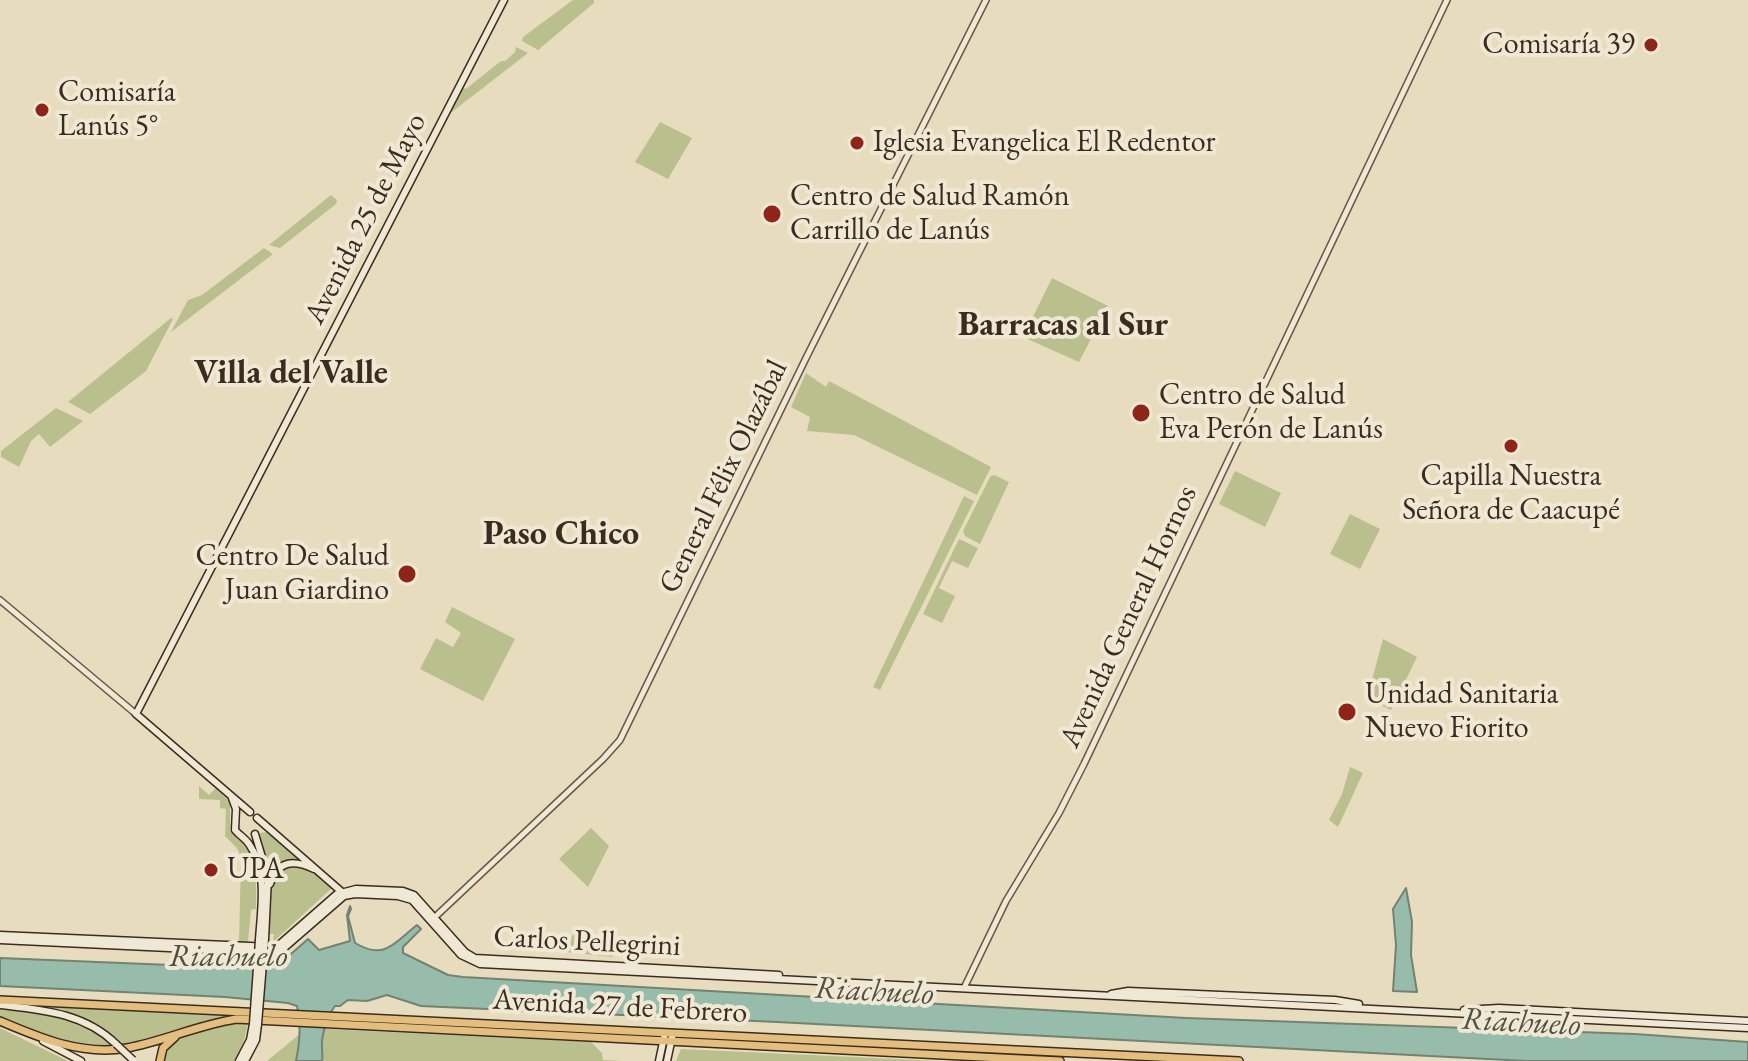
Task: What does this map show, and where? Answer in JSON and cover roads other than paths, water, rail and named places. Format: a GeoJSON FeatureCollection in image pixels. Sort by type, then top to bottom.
{"type":"FeatureCollection","features":[{"type":"Feature","properties":{"kind":"main road","name":"Avenida 25 de Mayo"},"geometry":{"type":"LineString","coordinates":[[136,714],[504,0]]}},
{"type":"Feature","properties":{"kind":"main road"},"geometry":{"type":"LineString","coordinates":[[0,937],[272,947],[343,894],[136,714]]}},
{"type":"Feature","properties":{"kind":"main road"},"geometry":{"type":"LineString","coordinates":[[230,795],[235,804],[235,830],[252,850],[260,872],[262,940]]}},
{"type":"Feature","properties":{"kind":"main road"},"geometry":{"type":"LineString","coordinates":[[234,820],[243,812],[250,812]]}},
{"type":"Feature","properties":{"kind":"main road"},"geometry":{"type":"LineString","coordinates":[[245,1061],[256,1040],[268,888],[267,872],[256,833],[259,825],[257,818]]}},
{"type":"Feature","properties":{"kind":"main road"},"geometry":{"type":"LineString","coordinates":[[243,837],[267,831],[278,835]]}},
{"type":"Feature","properties":{"kind":"main road"},"geometry":{"type":"LineString","coordinates":[[268,888],[273,874],[285,864],[299,863],[320,872]]}},
{"type":"Feature","properties":{"kind":"main road","name":"Carlos Pellegrini"},"geometry":{"type":"LineString","coordinates":[[343,894],[356,889],[408,893],[419,900],[461,955],[480,964],[1456,1012]]}},
{"type":"Feature","properties":{"kind":"main road"},"geometry":{"type":"LineString","coordinates":[[0,1002],[82,1020],[133,1060]]}},
{"type":"Feature","properties":{"kind":"main road","name":"Avenida 27 de Febrero"},"geometry":{"type":"LineString","coordinates":[[0,1002],[668,1037],[1239,1061]]}},
{"type":"Feature","properties":{"kind":"main road"},"geometry":{"type":"LineString","coordinates":[[1456,1012],[1477,1007],[1748,1021]]}},
{"type":"Feature","properties":{"kind":"main road"},"geometry":{"type":"LineString","coordinates":[[1456,1012],[1748,1028]]}},
{"type":"Feature","properties":{"kind":"main road","name":"Avenida 27 de Febrero"},"geometry":{"type":"LineString","coordinates":[[0,1021],[76,1048],[104,1050],[143,1044],[236,1019],[297,1019]]}},
{"type":"Feature","properties":{"kind":"main road"},"geometry":{"type":"LineString","coordinates":[[239,1061],[256,1024]]}},
{"type":"Feature","properties":{"kind":"main road"},"geometry":{"type":"LineString","coordinates":[[160,1061],[161,1051],[167,1043],[186,1031]]}},
{"type":"Feature","properties":{"kind":"main road"},"geometry":{"type":"LineString","coordinates":[[29,1033],[81,1061]]}},
{"type":"Feature","properties":{"kind":"main road"},"geometry":{"type":"LineString","coordinates":[[659,1061],[668,1037]]}},
{"type":"Feature","properties":{"kind":"main road"},"geometry":{"type":"LineString","coordinates":[[667,1061],[668,1037]]}},
{"type":"Feature","properties":{"kind":"main road","name":"Avenida 27 de Febrero"},"geometry":{"type":"LineString","coordinates":[[668,1037],[1060,1061]]}},
{"type":"Feature","properties":{"kind":"street","name":"General Félix Olazábal"},"geometry":{"type":"LineString","coordinates":[[433,919],[620,740],[806,358],[986,0]]}},
{"type":"Feature","properties":{"kind":"street","name":"Avenida General Hornos"},"geometry":{"type":"LineString","coordinates":[[964,988],[1009,895],[1059,813],[1084,764],[1447,0]]}},
{"type":"Feature","properties":{"kind":"street"},"geometry":{"type":"LineString","coordinates":[[0,600],[136,714]]}},
{"type":"Feature","properties":{"kind":"place","name":"Comisaría 39"},"geometry":{"type":"Point","coordinates":[1651,45]}},
{"type":"Feature","properties":{"kind":"place","name":"Comisaría Lanús 5°"},"geometry":{"type":"Point","coordinates":[42,110]}},
{"type":"Feature","properties":{"kind":"place","name":"Iglesia Evangelica El Redentor"},"geometry":{"type":"Point","coordinates":[857,143]}},
{"type":"Feature","properties":{"kind":"place","name":"Centro de Salud Ramón Carrillo de Lanús"},"geometry":{"type":"Point","coordinates":[772,214]}},
{"type":"Feature","properties":{"kind":"place","name":"Centro de Salud Eva Perón de Lanús"},"geometry":{"type":"Point","coordinates":[1141,413]}},
{"type":"Feature","properties":{"kind":"place","name":"Capilla Nuestra Señora de Caacupé"},"geometry":{"type":"Point","coordinates":[1511,446]}},
{"type":"Feature","properties":{"kind":"place","name":"Centro De Salud Juan Giardino"},"geometry":{"type":"Point","coordinates":[407,574]}},
{"type":"Feature","properties":{"kind":"place","name":"Unidad Sanitaria Nuevo Fiorito"},"geometry":{"type":"Point","coordinates":[1347,712]}},
{"type":"Feature","properties":{"kind":"place","name":"UPA"},"geometry":{"type":"Point","coordinates":[211,870]}},
{"type":"Feature","properties":{"kind":"district","name":"Barracas al Sur"},"geometry":{"type":"Point","coordinates":[1063,326]}},
{"type":"Feature","properties":{"kind":"district","name":"Villa del Valle"},"geometry":{"type":"Point","coordinates":[291,374]}},
{"type":"Feature","properties":{"kind":"district","name":"Paso Chico"},"geometry":{"type":"Point","coordinates":[561,535]}},
{"type":"Feature","properties":{"kind":"water label","name":"Riachuelo"},"geometry":{"type":"Point","coordinates":[228,957]}},
{"type":"Feature","properties":{"kind":"water label","name":"Riachuelo"},"geometry":{"type":"Point","coordinates":[874,992]}},
{"type":"Feature","properties":{"kind":"water label","name":"Riachuelo"},"geometry":{"type":"Point","coordinates":[1521,1023]}}]}
